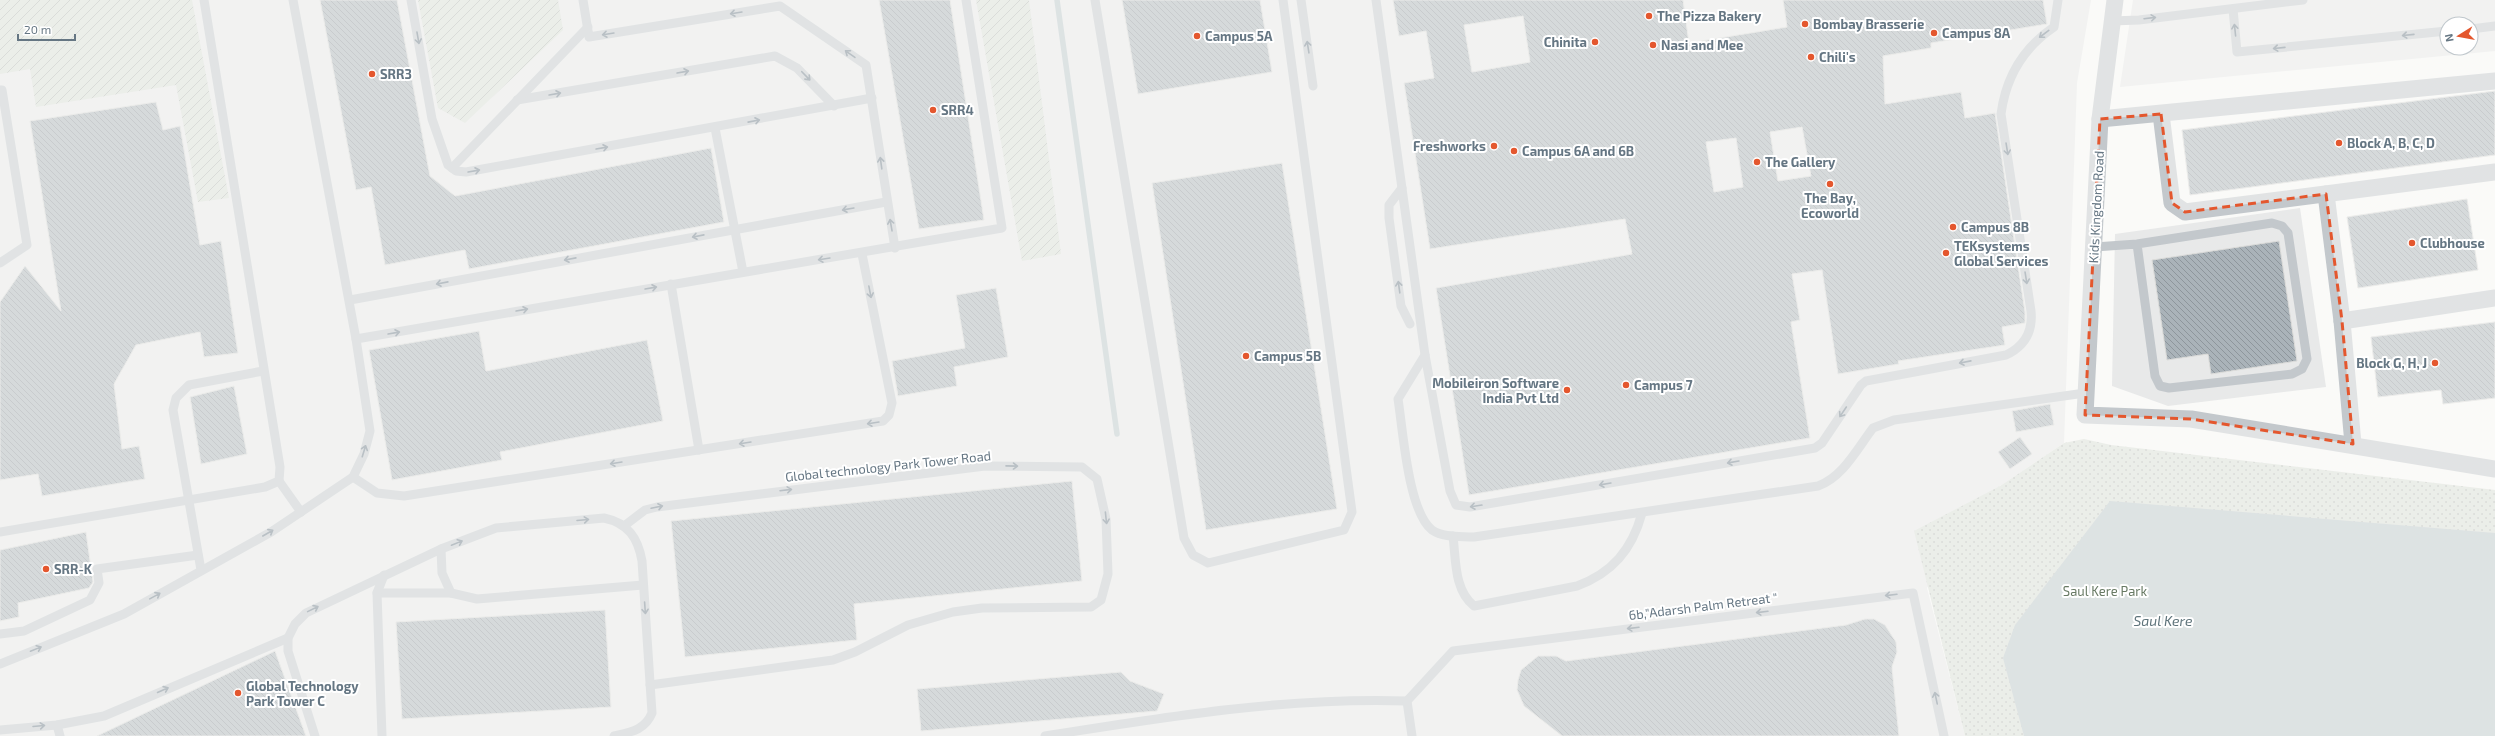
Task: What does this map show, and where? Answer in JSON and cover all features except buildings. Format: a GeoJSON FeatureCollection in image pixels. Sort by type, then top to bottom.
{"type":"FeatureCollection","features":[{"type":"Feature","properties":{"kind":"street","name":"Kids Kingdom Road"},"geometry":{"type":"LineString","coordinates":[[2115,0],[2100,119],[2095,247],[2085,393],[2085,415],[2191,419],[2352,444]]}},
{"type":"Feature","properties":{"kind":"street"},"geometry":{"type":"LineString","coordinates":[[2100,119],[2495,81]]}},
{"type":"Feature","properties":{"kind":"street"},"geometry":{"type":"LineString","coordinates":[[2161,114],[2172,203],[2185,212],[2495,172]]}},
{"type":"Feature","properties":{"kind":"street"},"geometry":{"type":"LineString","coordinates":[[2326,194],[2342,321],[2352,444],[2495,469]]}},
{"type":"Feature","properties":{"kind":"street"},"geometry":{"type":"LineString","coordinates":[[2342,321],[2495,298]]}},
{"type":"Feature","properties":{"kind":"lane"},"geometry":{"type":"LineString","coordinates":[[204,0],[263,372],[280,467],[278,481],[301,512]]}},
{"type":"Feature","properties":{"kind":"lane"},"geometry":{"type":"LineString","coordinates":[[0,664],[124,614],[270,532],[353,477],[364,454],[370,431],[350,300],[293,0]]}},
{"type":"Feature","properties":{"kind":"lane"},"geometry":{"type":"LineString","coordinates":[[411,0],[432,119],[448,164],[452,168],[466,172],[715,128],[872,98]]}},
{"type":"Feature","properties":{"kind":"lane"},"geometry":{"type":"LineString","coordinates":[[583,0],[589,37],[780,6],[866,65],[886,202],[895,248]]}},
{"type":"Feature","properties":{"kind":"lane"},"geometry":{"type":"LineString","coordinates":[[356,339],[671,284],[862,254],[1002,228],[966,0]]}},
{"type":"Feature","properties":{"kind":"lane"},"geometry":{"type":"LineString","coordinates":[[1095,0],[1184,538],[1193,555],[1208,563],[1344,530],[1352,512],[1284,0]]}},
{"type":"Feature","properties":{"kind":"lane"},"geometry":{"type":"LineString","coordinates":[[1300,0],[1314,86]]}},
{"type":"Feature","properties":{"kind":"lane"},"geometry":{"type":"LineString","coordinates":[[1376,0],[1425,355],[1450,491],[1456,505],[1470,507],[1816,448],[1822,443],[1861,385],[1866,381],[2006,355],[2014,351],[2026,339],[2032,321],[2001,114],[2006,86],[2019,60],[2041,36],[2054,26],[2058,0]]}},
{"type":"Feature","properties":{"kind":"lane"},"geometry":{"type":"LineString","coordinates":[[2112,21],[2139,20],[2303,0]]}},
{"type":"Feature","properties":{"kind":"lane"},"geometry":{"type":"LineString","coordinates":[[2232,8],[2237,52],[2439,32]]}},
{"type":"Feature","properties":{"kind":"lane"},"geometry":{"type":"LineString","coordinates":[[2479,28],[2495,26]]}},
{"type":"Feature","properties":{"kind":"lane"},"geometry":{"type":"LineString","coordinates":[[452,168],[588,27]]}},
{"type":"Feature","properties":{"kind":"lane"},"geometry":{"type":"LineString","coordinates":[[517,100],[775,56],[798,68],[834,106]]}},
{"type":"Feature","properties":{"kind":"lane"},"geometry":{"type":"LineString","coordinates":[[0,90],[2,90],[27,245],[0,264]]}},
{"type":"Feature","properties":{"kind":"lane"},"geometry":{"type":"LineString","coordinates":[[715,128],[736,228],[743,272]]}},
{"type":"Feature","properties":{"kind":"lane"},"geometry":{"type":"LineString","coordinates":[[1402,188],[1389,205],[1389,218],[1401,306],[1410,324]]}},
{"type":"Feature","properties":{"kind":"lane"},"geometry":{"type":"LineString","coordinates":[[350,300],[736,228],[886,202]]}},
{"type":"Feature","properties":{"kind":"lane"},"geometry":{"type":"LineString","coordinates":[[2095,247],[2137,244],[2272,223],[2282,226],[2288,233],[2307,359],[2302,369],[2284,375],[2169,388],[2160,386],[2155,376],[2137,244]]}},
{"type":"Feature","properties":{"kind":"lane"},"geometry":{"type":"LineString","coordinates":[[353,477],[376,493],[404,496],[883,422],[889,414],[892,403],[862,254]]}},
{"type":"Feature","properties":{"kind":"lane"},"geometry":{"type":"LineString","coordinates":[[671,284],[699,450]]}},
{"type":"Feature","properties":{"kind":"lane"},"geometry":{"type":"LineString","coordinates":[[1425,355],[1398,399],[1413,498],[1432,529],[1444,535],[1453,536],[1474,537],[1818,486],[1838,475],[1873,428],[1894,420],[2085,393]]}},
{"type":"Feature","properties":{"kind":"lane"},"geometry":{"type":"LineString","coordinates":[[201,570],[173,410],[176,398],[189,385],[263,372]]}},
{"type":"Feature","properties":{"kind":"lane","name":"Global technology Park Tower Road"},"geometry":{"type":"LineString","coordinates":[[624,526],[645,510],[657,506],[985,466],[1082,467],[1097,479],[1102,493],[1106,518],[1108,574],[1101,600],[1096,604],[1085,608],[982,608],[960,611],[908,625],[856,652],[834,660],[650,685]]}},
{"type":"Feature","properties":{"kind":"lane"},"geometry":{"type":"LineString","coordinates":[[0,532],[265,487],[278,481]]}},
{"type":"Feature","properties":{"kind":"lane"},"geometry":{"type":"LineString","coordinates":[[1453,536],[1462,594],[1474,606],[1577,586],[1604,573],[1625,552],[1633,540],[1642,513]]}},
{"type":"Feature","properties":{"kind":"lane"},"geometry":{"type":"LineString","coordinates":[[315,736],[290,662],[288,638],[295,624],[306,613],[384,575],[496,528],[604,518],[614,520],[624,526],[633,534],[639,546],[652,713],[647,724],[635,731],[614,736]]}},
{"type":"Feature","properties":{"kind":"lane"},"geometry":{"type":"LineString","coordinates":[[441,550],[442,573],[451,593]]}},
{"type":"Feature","properties":{"kind":"lane"},"geometry":{"type":"LineString","coordinates":[[0,634],[24,631],[90,600],[99,584],[97,569],[198,555]]}},
{"type":"Feature","properties":{"kind":"lane"},"geometry":{"type":"LineString","coordinates":[[382,736],[377,593],[384,575]]}},
{"type":"Feature","properties":{"kind":"lane"},"geometry":{"type":"LineString","coordinates":[[377,593],[451,593],[477,599],[643,585]]}},
{"type":"Feature","properties":{"kind":"lane","name":"6b,\"Adarsh Palm Retreat \""},"geometry":{"type":"LineString","coordinates":[[1407,701],[1453,651],[1913,593],[1944,736]]}},
{"type":"Feature","properties":{"kind":"lane"},"geometry":{"type":"LineString","coordinates":[[0,730],[57,725],[104,716],[288,638]]}},
{"type":"Feature","properties":{"kind":"lane"},"geometry":{"type":"LineString","coordinates":[[1047,736],[1188,714],[1362,699],[1407,701],[1412,736]]}},
{"type":"Feature","properties":{"kind":"lane"},"geometry":{"type":"LineString","coordinates":[[57,725],[60,736]]}},
{"type":"Feature","properties":{"kind":"highlighted area"},"geometry":{"type":"Polygon","coordinates":[[[2161,114],[2172,203],[2185,212],[2326,194],[2342,321],[2353,444],[2191,419],[2085,415],[2100,119],[2161,114]]]}},
{"type":"Feature","properties":{"kind":"shaded area"},"geometry":{"type":"Polygon","coordinates":[[[0,0],[2091,0],[2077,83],[2064,443],[2000,486],[1927,588],[1965,736],[0,736],[0,0]]]}},
{"type":"Feature","properties":{"kind":"shaded area"},"geometry":{"type":"Polygon","coordinates":[[[2133,0],[2495,0],[2495,51],[2479,53],[2479,16],[2439,16],[2439,56],[2443,56],[2120,87],[2133,0]]]}},
{"type":"Feature","properties":{"kind":"shaded area"},"geometry":{"type":"Polygon","coordinates":[[[2300,208],[2326,387],[2168,406],[2112,386],[2115,234],[2300,208]]]}},
{"type":"Feature","properties":{"kind":"green space"},"geometry":{"type":"Polygon","coordinates":[[[0,0],[192,0],[229,198],[198,202],[176,85],[36,107],[30,69],[0,74],[0,0]]]}},
{"type":"Feature","properties":{"kind":"green space"},"geometry":{"type":"Polygon","coordinates":[[[418,0],[558,0],[563,30],[465,123],[438,108],[418,0]]]}},
{"type":"Feature","properties":{"kind":"green space"},"geometry":{"type":"Polygon","coordinates":[[[976,0],[1029,0],[1061,254],[1022,261],[976,0]]]}},
{"type":"Feature","properties":{"kind":"green space","name":"Saul Kere"},"geometry":{"type":"Polygon","coordinates":[[[2084,439],[2111,445],[2495,490],[2495,736],[1965,736],[1914,531],[2000,486],[2064,443],[2084,439]]]}},
{"type":"Feature","properties":{"kind":"water","name":"Saul Kere"},"geometry":{"type":"Polygon","coordinates":[[[2110,501],[2495,533],[2495,736],[2024,736],[2003,658],[2015,625],[2110,501]]]}},
{"type":"Feature","properties":{"kind":"waterway"},"geometry":{"type":"LineString","coordinates":[[1057,0],[1117,434]]}},
{"type":"Feature","properties":{"kind":"place","name":"The Pizza Bakery"},"geometry":{"type":"Point","coordinates":[1649,16]}},
{"type":"Feature","properties":{"kind":"place","name":"Bombay Brasserie"},"geometry":{"type":"Point","coordinates":[1805,24]}},
{"type":"Feature","properties":{"kind":"place","name":"Campus 8A"},"geometry":{"type":"Point","coordinates":[1934,33]}},
{"type":"Feature","properties":{"kind":"place","name":"Campus 5A"},"geometry":{"type":"Point","coordinates":[1197,36]}},
{"type":"Feature","properties":{"kind":"place","name":"Chinita"},"geometry":{"type":"Point","coordinates":[1595,42]}},
{"type":"Feature","properties":{"kind":"place","name":"Nasi and Mee"},"geometry":{"type":"Point","coordinates":[1653,45]}},
{"type":"Feature","properties":{"kind":"place","name":"Chili's"},"geometry":{"type":"Point","coordinates":[1811,57]}},
{"type":"Feature","properties":{"kind":"place","name":"SRR3"},"geometry":{"type":"Point","coordinates":[372,74]}},
{"type":"Feature","properties":{"kind":"place","name":"SRR4"},"geometry":{"type":"Point","coordinates":[933,110]}},
{"type":"Feature","properties":{"kind":"place","name":"Block A, B, C, D"},"geometry":{"type":"Point","coordinates":[2339,143]}},
{"type":"Feature","properties":{"kind":"place","name":"Freshworks"},"geometry":{"type":"Point","coordinates":[1494,146]}},
{"type":"Feature","properties":{"kind":"place","name":"Campus 6A and 6B"},"geometry":{"type":"Point","coordinates":[1514,151]}},
{"type":"Feature","properties":{"kind":"place","name":"The Gallery"},"geometry":{"type":"Point","coordinates":[1757,162]}},
{"type":"Feature","properties":{"kind":"place","name":"The Bay, Ecoworld"},"geometry":{"type":"Point","coordinates":[1830,184]}},
{"type":"Feature","properties":{"kind":"place","name":"Campus 8B"},"geometry":{"type":"Point","coordinates":[1953,227]}},
{"type":"Feature","properties":{"kind":"place","name":"Clubhouse"},"geometry":{"type":"Point","coordinates":[2412,243]}},
{"type":"Feature","properties":{"kind":"place","name":"TEKsystems Global Services"},"geometry":{"type":"Point","coordinates":[1946,253]}},
{"type":"Feature","properties":{"kind":"place","name":"Campus 5B"},"geometry":{"type":"Point","coordinates":[1246,356]}},
{"type":"Feature","properties":{"kind":"place","name":"Block G, H, J"},"geometry":{"type":"Point","coordinates":[2435,363]}},
{"type":"Feature","properties":{"kind":"place","name":"Campus 7"},"geometry":{"type":"Point","coordinates":[1626,385]}},
{"type":"Feature","properties":{"kind":"place","name":"Mobileiron Software India Pvt Ltd"},"geometry":{"type":"Point","coordinates":[1567,390]}},
{"type":"Feature","properties":{"kind":"place","name":"SRR-K"},"geometry":{"type":"Point","coordinates":[46,569]}},
{"type":"Feature","properties":{"kind":"place","name":"Global Technology Park Tower C"},"geometry":{"type":"Point","coordinates":[238,693]}},
{"type":"Feature","properties":{"kind":"park label","name":"Saul Kere Park"},"geometry":{"type":"Point","coordinates":[2105,591]}}]}
